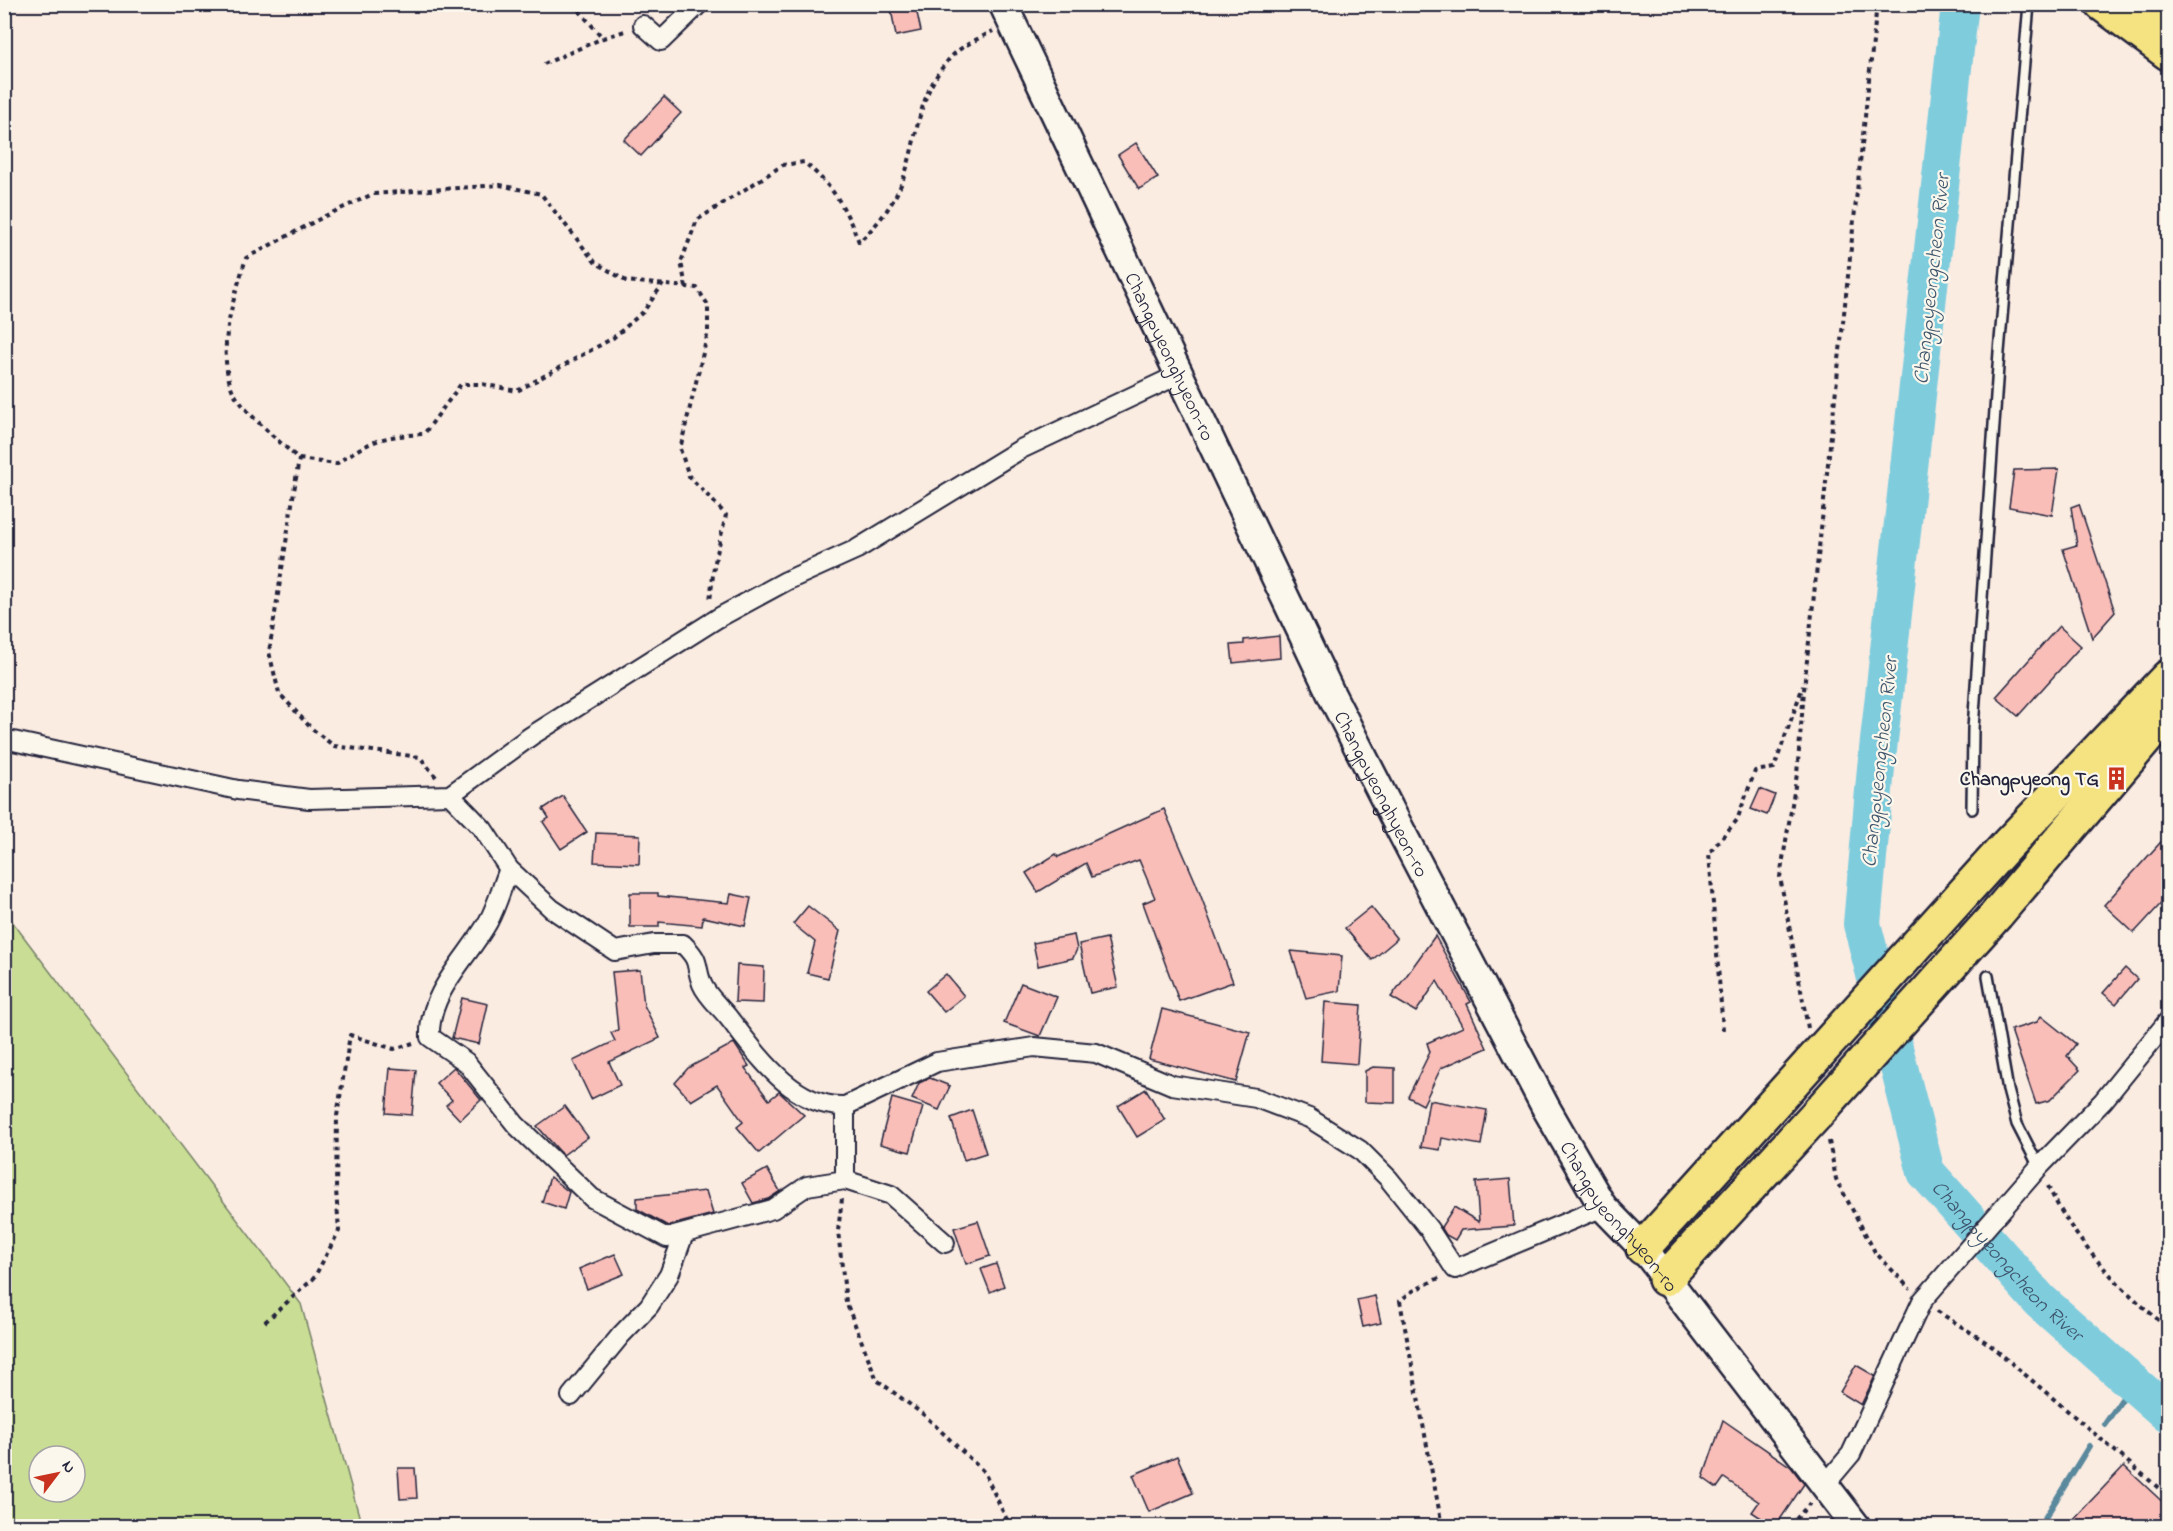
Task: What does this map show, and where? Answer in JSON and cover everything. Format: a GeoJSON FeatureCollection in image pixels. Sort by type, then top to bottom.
{"type":"FeatureCollection","features":[{"type":"Feature","properties":{"kind":"highway"},"geometry":{"type":"LineString","coordinates":[[2102,4],[2169,52]]}},
{"type":"Feature","properties":{"kind":"highway"},"geometry":{"type":"LineString","coordinates":[[2139,4],[2169,14]]}},
{"type":"Feature","properties":{"kind":"highway"},"geometry":{"type":"LineString","coordinates":[[1643,1248],[1810,1051],[2168,678]]}},
{"type":"Feature","properties":{"kind":"highway"},"geometry":{"type":"LineString","coordinates":[[1665,1279],[1822,1124],[2169,713]]}},
{"type":"Feature","properties":{"kind":"main road","name":"Changpyeonghyeon-ro"},"geometry":{"type":"LineString","coordinates":[[1007,12],[1332,696],[1546,1108],[1603,1207],[1643,1248],[1856,1527]]}},
{"type":"Feature","properties":{"kind":"street"},"geometry":{"type":"LineString","coordinates":[[642,25],[661,41],[699,4]]}},
{"type":"Feature","properties":{"kind":"street"},"geometry":{"type":"LineString","coordinates":[[4,739],[238,790],[309,799],[450,795],[531,736],[706,626],[786,581],[857,549],[1021,449],[1180,374]]}},
{"type":"Feature","properties":{"kind":"street"},"geometry":{"type":"LineString","coordinates":[[450,795],[483,829],[509,869],[552,909],[615,951],[654,944],[683,944],[698,958],[703,985],[763,1061],[790,1086],[830,1106],[845,1106],[937,1062],[1034,1047],[1096,1053],[1172,1085],[1256,1098],[1310,1119],[1360,1150],[1388,1178],[1429,1229],[1455,1269],[1603,1207]]}},
{"type":"Feature","properties":{"kind":"street"},"geometry":{"type":"LineString","coordinates":[[509,869],[489,921],[450,976],[430,1020],[430,1036],[466,1062],[516,1125],[592,1198],[667,1238],[773,1209],[807,1186],[845,1180],[891,1195],[945,1243]]}},
{"type":"Feature","properties":{"kind":"street"},"geometry":{"type":"LineString","coordinates":[[1824,1486],[1851,1455],[1928,1296],[2039,1167],[2103,1101],[2169,1021]]}},
{"type":"Feature","properties":{"kind":"street"},"geometry":{"type":"LineString","coordinates":[[845,1106],[845,1180]]}},
{"type":"Feature","properties":{"kind":"street"},"geometry":{"type":"LineString","coordinates":[[572,1396],[621,1335],[649,1306],[669,1275],[684,1234]]}},
{"type":"Feature","properties":{"kind":"lane"},"geometry":{"type":"LineString","coordinates":[[1972,809],[1973,729],[1998,363],[2029,4]]}},
{"type":"Feature","properties":{"kind":"lane"},"geometry":{"type":"LineString","coordinates":[[1989,976],[2008,1090],[2017,1124],[2039,1167]]}},
{"type":"Feature","properties":{"kind":"path"},"geometry":{"type":"LineString","coordinates":[[573,4],[603,38]]}},
{"type":"Feature","properties":{"kind":"path"},"geometry":{"type":"LineString","coordinates":[[1810,1051],[1780,877],[1797,774],[1876,4]]}},
{"type":"Feature","properties":{"kind":"path"},"geometry":{"type":"LineString","coordinates":[[686,287],[681,262],[698,220],[783,165],[804,162],[820,177],[842,202],[859,242],[881,222],[900,186],[921,104],[938,75],[954,54],[1007,12]]}},
{"type":"Feature","properties":{"kind":"path"},"geometry":{"type":"LineString","coordinates":[[544,64],[603,38],[642,25]]}},
{"type":"Feature","properties":{"kind":"path"},"geometry":{"type":"LineString","coordinates":[[663,284],[643,312],[613,338],[517,391],[482,384],[461,384],[424,434],[391,436],[365,444],[336,464],[299,459],[254,416],[232,390],[226,355],[232,307],[246,258],[327,215],[373,194],[500,185],[542,194],[595,262],[626,281],[663,284],[697,288],[708,305],[708,323],[680,449],[689,476],[726,515],[714,566],[706,626]]}},
{"type":"Feature","properties":{"kind":"path"},"geometry":{"type":"LineString","coordinates":[[299,459],[269,652],[279,693],[311,728],[334,746],[420,757],[450,795]]}},
{"type":"Feature","properties":{"kind":"path"},"geometry":{"type":"LineString","coordinates":[[1723,1030],[1708,853],[1737,820],[1755,771],[1774,768],[1805,680]]}},
{"type":"Feature","properties":{"kind":"path"},"geometry":{"type":"LineString","coordinates":[[265,1322],[314,1278],[339,1231],[336,1190],[337,1116],[350,1035],[394,1049],[430,1036]]}},
{"type":"Feature","properties":{"kind":"path"},"geometry":{"type":"LineString","coordinates":[[1822,1124],[1836,1179],[1875,1252],[1989,1344],[2169,1496]]}},
{"type":"Feature","properties":{"kind":"path"},"geometry":{"type":"LineString","coordinates":[[2039,1167],[2063,1218],[2133,1299],[2169,1328]]}},
{"type":"Feature","properties":{"kind":"path"},"geometry":{"type":"LineString","coordinates":[[845,1180],[838,1231],[846,1302],[877,1380],[924,1416],[984,1472],[1010,1527]]}},
{"type":"Feature","properties":{"kind":"path"},"geometry":{"type":"LineString","coordinates":[[1442,1527],[1400,1301],[1411,1292],[1455,1269]]}},
{"type":"Feature","properties":{"kind":"path"},"geometry":{"type":"LineString","coordinates":[[1790,1527],[1824,1486]]}},
{"type":"Feature","properties":{"kind":"green space"},"geometry":{"type":"Polygon","coordinates":[[[5,912],[301,1304],[361,1523],[357,1526],[5,1526],[5,912]]]}},
{"type":"Feature","properties":{"kind":"building"},"geometry":{"type":"Polygon","coordinates":[[[890,4],[915,4],[921,31],[896,36],[890,4]]]}},
{"type":"Feature","properties":{"kind":"building"},"geometry":{"type":"Polygon","coordinates":[[[664,97],[681,113],[641,156],[624,140],[664,97]]]}},
{"type":"Feature","properties":{"kind":"building"},"geometry":{"type":"Polygon","coordinates":[[[1136,143],[1158,178],[1139,189],[1118,155],[1136,143]]]}},
{"type":"Feature","properties":{"kind":"building"},"geometry":{"type":"Polygon","coordinates":[[[2059,469],[2052,515],[2009,507],[2014,470],[2059,469]]]}},
{"type":"Feature","properties":{"kind":"building"},"geometry":{"type":"Polygon","coordinates":[[[2079,504],[2115,612],[2092,638],[2063,549],[2077,545],[2071,507],[2079,504]]]}},
{"type":"Feature","properties":{"kind":"building"},"geometry":{"type":"Polygon","coordinates":[[[2059,626],[2081,646],[2018,716],[1996,697],[2059,626]]]}},
{"type":"Feature","properties":{"kind":"building"},"geometry":{"type":"Polygon","coordinates":[[[1279,636],[1280,658],[1233,663],[1231,645],[1244,644],[1244,640],[1279,636]]]}},
{"type":"Feature","properties":{"kind":"building"},"geometry":{"type":"Polygon","coordinates":[[[1760,789],[1775,795],[1767,815],[1751,809],[1760,789]]]}},
{"type":"Feature","properties":{"kind":"building"},"geometry":{"type":"Polygon","coordinates":[[[563,796],[587,832],[561,849],[543,822],[549,818],[543,809],[563,796]]]}},
{"type":"Feature","properties":{"kind":"building"},"geometry":{"type":"Polygon","coordinates":[[[1164,809],[1196,883],[1233,982],[1179,1001],[1143,903],[1155,898],[1139,860],[1092,877],[1086,863],[1038,892],[1026,873],[1056,854],[1058,857],[1164,809]]]}},
{"type":"Feature","properties":{"kind":"building"},"geometry":{"type":"Polygon","coordinates":[[[596,833],[640,835],[639,864],[594,862],[596,833]]]}},
{"type":"Feature","properties":{"kind":"building"},"geometry":{"type":"Polygon","coordinates":[[[2169,833],[2169,895],[2134,933],[2104,905],[2169,833]]]}},
{"type":"Feature","properties":{"kind":"building"},"geometry":{"type":"Polygon","coordinates":[[[630,893],[658,893],[658,896],[729,903],[731,894],[751,898],[745,926],[703,917],[702,926],[659,922],[659,927],[630,927],[630,893]]]}},
{"type":"Feature","properties":{"kind":"building"},"geometry":{"type":"Polygon","coordinates":[[[808,906],[840,931],[828,978],[807,973],[815,942],[793,924],[808,906]]]}},
{"type":"Feature","properties":{"kind":"building"},"geometry":{"type":"Polygon","coordinates":[[[1371,907],[1397,939],[1372,960],[1345,928],[1371,907]]]}},
{"type":"Feature","properties":{"kind":"building"},"geometry":{"type":"Polygon","coordinates":[[[1074,935],[1077,949],[1073,958],[1038,966],[1033,943],[1074,935]]]}},
{"type":"Feature","properties":{"kind":"building"},"geometry":{"type":"Polygon","coordinates":[[[1435,936],[1471,1002],[1467,1004],[1487,1048],[1441,1068],[1423,1105],[1408,1097],[1430,1052],[1427,1043],[1463,1027],[1437,981],[1416,1012],[1391,997],[1435,936]]]}},
{"type":"Feature","properties":{"kind":"building"},"geometry":{"type":"Polygon","coordinates":[[[1107,938],[1118,987],[1090,993],[1079,944],[1107,938]]]}},
{"type":"Feature","properties":{"kind":"building"},"geometry":{"type":"Polygon","coordinates":[[[1291,951],[1342,956],[1339,991],[1306,998],[1291,951]]]}},
{"type":"Feature","properties":{"kind":"building"},"geometry":{"type":"Polygon","coordinates":[[[737,965],[764,967],[763,1003],[735,1002],[737,965]]]}},
{"type":"Feature","properties":{"kind":"building"},"geometry":{"type":"Polygon","coordinates":[[[2125,968],[2137,979],[2116,1004],[2103,993],[2125,968]]]}},
{"type":"Feature","properties":{"kind":"building"},"geometry":{"type":"Polygon","coordinates":[[[640,970],[644,1005],[660,1038],[609,1062],[620,1085],[591,1099],[573,1061],[615,1041],[611,1033],[618,1030],[612,972],[640,970]]]}},
{"type":"Feature","properties":{"kind":"building"},"geometry":{"type":"Polygon","coordinates":[[[946,974],[964,996],[944,1012],[926,991],[946,974]]]}},
{"type":"Feature","properties":{"kind":"building"},"geometry":{"type":"Polygon","coordinates":[[[1021,983],[1057,997],[1040,1036],[1004,1023],[1021,983]]]}},
{"type":"Feature","properties":{"kind":"building"},"geometry":{"type":"Polygon","coordinates":[[[462,998],[488,1004],[479,1044],[452,1038],[462,998]]]}},
{"type":"Feature","properties":{"kind":"building"},"geometry":{"type":"Polygon","coordinates":[[[1325,1002],[1361,1005],[1357,1064],[1321,1061],[1325,1002]]]}},
{"type":"Feature","properties":{"kind":"building"},"geometry":{"type":"Polygon","coordinates":[[[1162,1009],[1250,1032],[1236,1082],[1149,1059],[1162,1009]]]}},
{"type":"Feature","properties":{"kind":"building"},"geometry":{"type":"Polygon","coordinates":[[[2041,1016],[2076,1044],[2067,1056],[2080,1070],[2050,1100],[2036,1104],[2011,1030],[2037,1022],[2041,1016]]]}},
{"type":"Feature","properties":{"kind":"building"},"geometry":{"type":"Polygon","coordinates":[[[734,1043],[749,1066],[745,1068],[769,1100],[779,1092],[804,1115],[759,1153],[737,1127],[743,1122],[717,1085],[691,1101],[675,1083],[688,1068],[734,1043]]]}},
{"type":"Feature","properties":{"kind":"building"},"geometry":{"type":"Polygon","coordinates":[[[454,1067],[481,1100],[460,1120],[446,1105],[452,1100],[436,1083],[454,1067]]]}},
{"type":"Feature","properties":{"kind":"building"},"geometry":{"type":"Polygon","coordinates":[[[1373,1067],[1395,1068],[1395,1103],[1365,1102],[1365,1071],[1373,1067]]]}},
{"type":"Feature","properties":{"kind":"building"},"geometry":{"type":"Polygon","coordinates":[[[390,1068],[416,1070],[412,1115],[386,1113],[390,1068]]]}},
{"type":"Feature","properties":{"kind":"building"},"geometry":{"type":"Polygon","coordinates":[[[930,1078],[950,1086],[939,1110],[912,1099],[919,1083],[930,1078]]]}},
{"type":"Feature","properties":{"kind":"building"},"geometry":{"type":"Polygon","coordinates":[[[1146,1089],[1165,1120],[1137,1137],[1118,1106],[1146,1089]]]}},
{"type":"Feature","properties":{"kind":"building"},"geometry":{"type":"Polygon","coordinates":[[[892,1098],[923,1107],[910,1152],[880,1144],[892,1098]]]}},
{"type":"Feature","properties":{"kind":"building"},"geometry":{"type":"Polygon","coordinates":[[[1429,1100],[1487,1110],[1481,1145],[1442,1138],[1440,1150],[1421,1147],[1429,1100]]]}},
{"type":"Feature","properties":{"kind":"building"},"geometry":{"type":"Polygon","coordinates":[[[565,1106],[588,1137],[563,1155],[537,1126],[565,1106]]]}},
{"type":"Feature","properties":{"kind":"building"},"geometry":{"type":"Polygon","coordinates":[[[972,1110],[986,1153],[964,1160],[951,1118],[972,1110]]]}},
{"type":"Feature","properties":{"kind":"building"},"geometry":{"type":"Polygon","coordinates":[[[767,1169],[780,1191],[768,1199],[753,1203],[742,1183],[767,1169]]]}},
{"type":"Feature","properties":{"kind":"building"},"geometry":{"type":"Polygon","coordinates":[[[550,1177],[569,1192],[564,1209],[542,1202],[550,1177]]]}},
{"type":"Feature","properties":{"kind":"building"},"geometry":{"type":"Polygon","coordinates":[[[1510,1179],[1514,1226],[1461,1230],[1455,1240],[1446,1235],[1441,1227],[1454,1207],[1479,1222],[1476,1182],[1510,1179]]]}},
{"type":"Feature","properties":{"kind":"building"},"geometry":{"type":"Polygon","coordinates":[[[706,1191],[713,1214],[668,1226],[637,1209],[637,1198],[706,1191]]]}},
{"type":"Feature","properties":{"kind":"building"},"geometry":{"type":"Polygon","coordinates":[[[978,1221],[990,1256],[966,1264],[954,1228],[978,1221]]]}},
{"type":"Feature","properties":{"kind":"building"},"geometry":{"type":"Polygon","coordinates":[[[615,1254],[624,1274],[587,1289],[579,1269],[615,1254]]]}},
{"type":"Feature","properties":{"kind":"building"},"geometry":{"type":"Polygon","coordinates":[[[996,1264],[1004,1286],[990,1292],[981,1269],[996,1264]]]}},
{"type":"Feature","properties":{"kind":"building"},"geometry":{"type":"Polygon","coordinates":[[[1375,1296],[1381,1323],[1363,1327],[1357,1300],[1375,1296]]]}},
{"type":"Feature","properties":{"kind":"building"},"geometry":{"type":"Polygon","coordinates":[[[1856,1365],[1875,1376],[1861,1405],[1840,1392],[1856,1365]]]}},
{"type":"Feature","properties":{"kind":"building"},"geometry":{"type":"Polygon","coordinates":[[[1723,1420],[1791,1467],[1804,1484],[1775,1527],[1752,1512],[1759,1502],[1724,1478],[1717,1488],[1703,1478],[1723,1420]]]}},
{"type":"Feature","properties":{"kind":"building"},"geometry":{"type":"Polygon","coordinates":[[[1177,1456],[1193,1493],[1149,1512],[1133,1475],[1177,1456]]]}},
{"type":"Feature","properties":{"kind":"building"},"geometry":{"type":"Polygon","coordinates":[[[2124,1466],[2169,1508],[2169,1519],[2161,1527],[2066,1527],[2124,1466]]]}},
{"type":"Feature","properties":{"kind":"building"},"geometry":{"type":"Polygon","coordinates":[[[398,1468],[415,1468],[417,1498],[400,1499],[398,1468]]]}},
{"type":"Feature","properties":{"kind":"waterway","name":"Changpyeongcheon River"},"geometry":{"type":"LineString","coordinates":[[1960,4],[1876,768],[1862,924],[1926,1172],[2040,1301],[2168,1414]]}},
{"type":"Feature","properties":{"kind":"waterway"},"geometry":{"type":"LineString","coordinates":[[2105,1424],[2133,1383]]}},
{"type":"Feature","properties":{"kind":"waterway"},"geometry":{"type":"LineString","coordinates":[[2040,1526],[2089,1446]]}},
{"type":"Feature","properties":{"kind":"place","name":"Changpyeong TG"},"geometry":{"type":"Point","coordinates":[2117,778]}}]}
